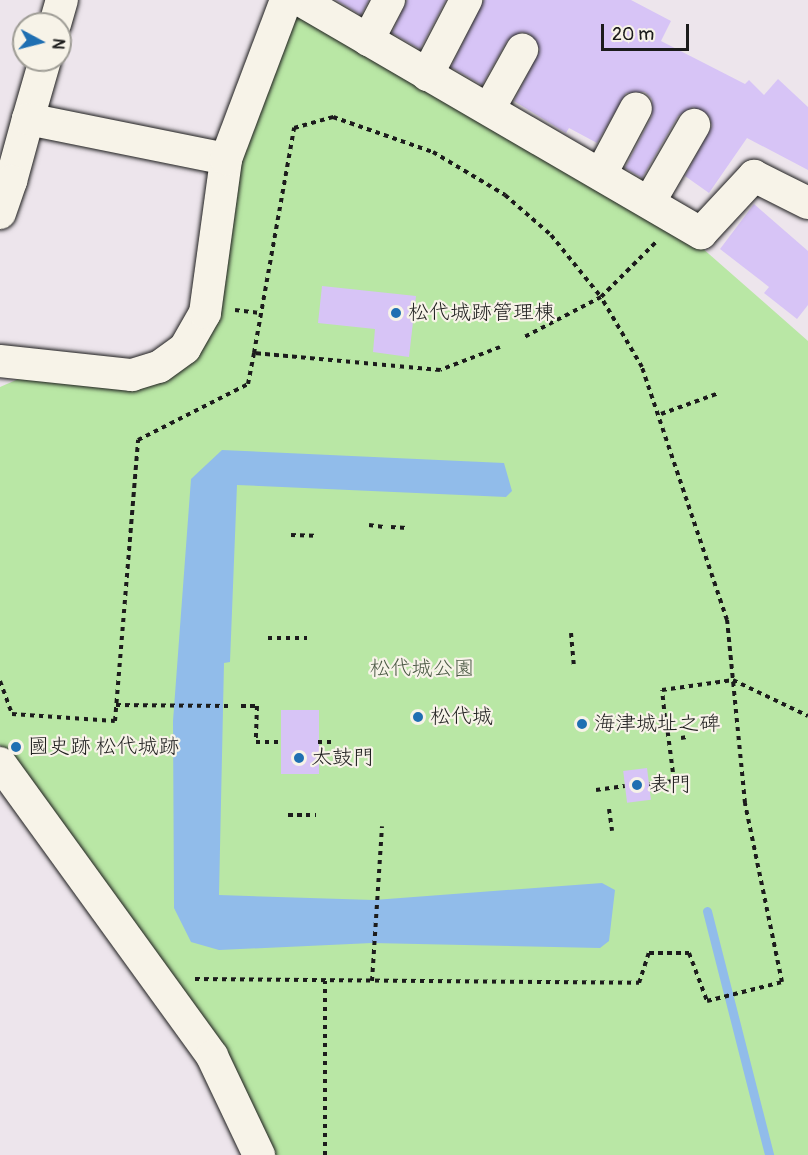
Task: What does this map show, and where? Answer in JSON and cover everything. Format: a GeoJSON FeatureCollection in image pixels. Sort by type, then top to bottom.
{"type":"FeatureCollection","features":[{"type":"Feature","properties":{"kind":"street"},"geometry":{"type":"LineString","coordinates":[[0,361],[132,375],[159,367],[185,348],[205,313],[226,159],[286,0]]}},
{"type":"Feature","properties":{"kind":"street"},"geometry":{"type":"LineString","coordinates":[[300,0],[427,75],[602,172],[701,232],[754,176],[808,203]]}},
{"type":"Feature","properties":{"kind":"street"},"geometry":{"type":"LineString","coordinates":[[368,40],[389,0]]}},
{"type":"Feature","properties":{"kind":"street"},"geometry":{"type":"LineString","coordinates":[[427,75],[466,0]]}},
{"type":"Feature","properties":{"kind":"street"},"geometry":{"type":"LineString","coordinates":[[489,110],[522,50]]}},
{"type":"Feature","properties":{"kind":"street"},"geometry":{"type":"LineString","coordinates":[[0,213],[6,180],[28,120],[42,72]]}},
{"type":"Feature","properties":{"kind":"street"},"geometry":{"type":"LineString","coordinates":[[602,172],[636,108]]}},
{"type":"Feature","properties":{"kind":"street"},"geometry":{"type":"LineString","coordinates":[[28,120],[226,159]]}},
{"type":"Feature","properties":{"kind":"street"},"geometry":{"type":"LineString","coordinates":[[650,201],[694,125]]}},
{"type":"Feature","properties":{"kind":"street"},"geometry":{"type":"LineString","coordinates":[[0,763],[212,1056],[259,1155]]}},
{"type":"Feature","properties":{"kind":"path"},"geometry":{"type":"LineString","coordinates":[[0,681],[12,714],[115,721],[138,440],[248,384],[288,146],[294,128],[315,118],[333,117],[371,127],[433,152],[505,195],[551,235],[601,297],[642,367],[661,414],[727,620],[745,803],[782,982],[707,1000],[689,952],[650,953],[639,983],[190,979],[164,991]]}},
{"type":"Feature","properties":{"kind":"path"},"geometry":{"type":"LineString","coordinates":[[524,337],[601,297],[679,219]]}},
{"type":"Feature","properties":{"kind":"path"},"geometry":{"type":"LineString","coordinates":[[254,353],[440,370],[500,347]]}},
{"type":"Feature","properties":{"kind":"path"},"geometry":{"type":"LineString","coordinates":[[661,414],[719,393]]}},
{"type":"Feature","properties":{"kind":"path"},"geometry":{"type":"LineString","coordinates":[[369,525],[384,527]]}},
{"type":"Feature","properties":{"kind":"path"},"geometry":{"type":"LineString","coordinates":[[391,527],[407,528]]}},
{"type":"Feature","properties":{"kind":"path"},"geometry":{"type":"LineString","coordinates":[[291,535],[316,536]]}},
{"type":"Feature","properties":{"kind":"path"},"geometry":{"type":"LineString","coordinates":[[571,633],[574,665]]}},
{"type":"Feature","properties":{"kind":"path"},"geometry":{"type":"LineString","coordinates":[[268,638],[306,638]]}},
{"type":"Feature","properties":{"kind":"path"},"geometry":{"type":"LineString","coordinates":[[665,718],[662,690],[733,680],[808,716]]}},
{"type":"Feature","properties":{"kind":"path"},"geometry":{"type":"LineString","coordinates":[[116,705],[228,706]]}},
{"type":"Feature","properties":{"kind":"path"},"geometry":{"type":"LineString","coordinates":[[241,706],[257,706],[256,742],[281,742]]}},
{"type":"Feature","properties":{"kind":"path"},"geometry":{"type":"LineString","coordinates":[[649,784],[674,781],[667,726]]}},
{"type":"Feature","properties":{"kind":"path"},"geometry":{"type":"LineString","coordinates":[[681,738],[687,737]]}},
{"type":"Feature","properties":{"kind":"path"},"geometry":{"type":"LineString","coordinates":[[318,742],[331,742]]}},
{"type":"Feature","properties":{"kind":"path"},"geometry":{"type":"LineString","coordinates":[[596,790],[625,786]]}},
{"type":"Feature","properties":{"kind":"path"},"geometry":{"type":"LineString","coordinates":[[609,809],[612,831]]}},
{"type":"Feature","properties":{"kind":"path"},"geometry":{"type":"LineString","coordinates":[[288,815],[316,815]]}},
{"type":"Feature","properties":{"kind":"path"},"geometry":{"type":"LineString","coordinates":[[372,981],[382,826]]}},
{"type":"Feature","properties":{"kind":"path"},"geometry":{"type":"LineString","coordinates":[[325,981],[325,1155]]}},
{"type":"Feature","properties":{"kind":"green space","name":"松代城公園"},"geometry":{"type":"Polygon","coordinates":[[[289,7],[701,247],[808,341],[808,1155],[270,1155],[164,967],[0,745],[0,387],[23,377],[177,373],[240,144],[289,7]]]}},
{"type":"Feature","properties":{"kind":"water"},"geometry":{"type":"Polygon","coordinates":[[[222,450],[504,463],[512,491],[506,497],[237,485],[230,662],[224,663],[219,895],[374,900],[602,883],[615,890],[609,941],[600,948],[372,943],[219,950],[191,942],[174,908],[173,721],[191,479],[222,450]]]}},
{"type":"Feature","properties":{"kind":"building"},"geometry":{"type":"Polygon","coordinates":[[[336,0],[369,0],[361,15],[336,0]]]}},
{"type":"Feature","properties":{"kind":"building"},"geometry":{"type":"Polygon","coordinates":[[[407,0],[446,0],[420,49],[392,33],[407,0]]]}},
{"type":"Feature","properties":{"kind":"building"},"geometry":{"type":"Polygon","coordinates":[[[484,0],[631,0],[671,21],[661,41],[745,84],[749,80],[764,95],[778,79],[808,107],[808,170],[747,138],[709,193],[685,176],[712,126],[709,116],[693,107],[678,116],[642,178],[625,168],[652,116],[652,99],[645,92],[626,93],[597,143],[569,128],[566,133],[514,101],[540,50],[530,34],[521,32],[507,41],[482,85],[451,67],[484,0]]]}},
{"type":"Feature","properties":{"kind":"building"},"geometry":{"type":"Polygon","coordinates":[[[754,204],[808,251],[808,305],[797,319],[764,293],[769,287],[720,249],[754,204]]]}},
{"type":"Feature","properties":{"kind":"building"},"geometry":{"type":"Polygon","coordinates":[[[322,286],[416,296],[409,357],[373,352],[375,329],[318,323],[322,286]]]}},
{"type":"Feature","properties":{"kind":"building","name":"太鼓門"},"geometry":{"type":"Polygon","coordinates":[[[281,710],[319,710],[319,774],[281,774],[281,710]]]}},
{"type":"Feature","properties":{"kind":"building","name":"表門"},"geometry":{"type":"Polygon","coordinates":[[[647,768],[651,800],[627,803],[623,771],[647,768]]]}},
{"type":"Feature","properties":{"kind":"waterway"},"geometry":{"type":"LineString","coordinates":[[707,911],[769,1155]]}},
{"type":"Feature","properties":{"kind":"place","name":"松代城跡管理棟"},"geometry":{"type":"Point","coordinates":[396,313]}},
{"type":"Feature","properties":{"kind":"place","name":"松代城"},"geometry":{"type":"Point","coordinates":[418,717]}},
{"type":"Feature","properties":{"kind":"place","name":"海津城址之碑"},"geometry":{"type":"Point","coordinates":[582,724]}},
{"type":"Feature","properties":{"kind":"place","name":"國史跡 松代城跡"},"geometry":{"type":"Point","coordinates":[16,747]}},
{"type":"Feature","properties":{"kind":"place","name":"太鼓門"},"geometry":{"type":"Point","coordinates":[299,758]}},
{"type":"Feature","properties":{"kind":"place","name":"表門"},"geometry":{"type":"Point","coordinates":[637,785]}}]}
